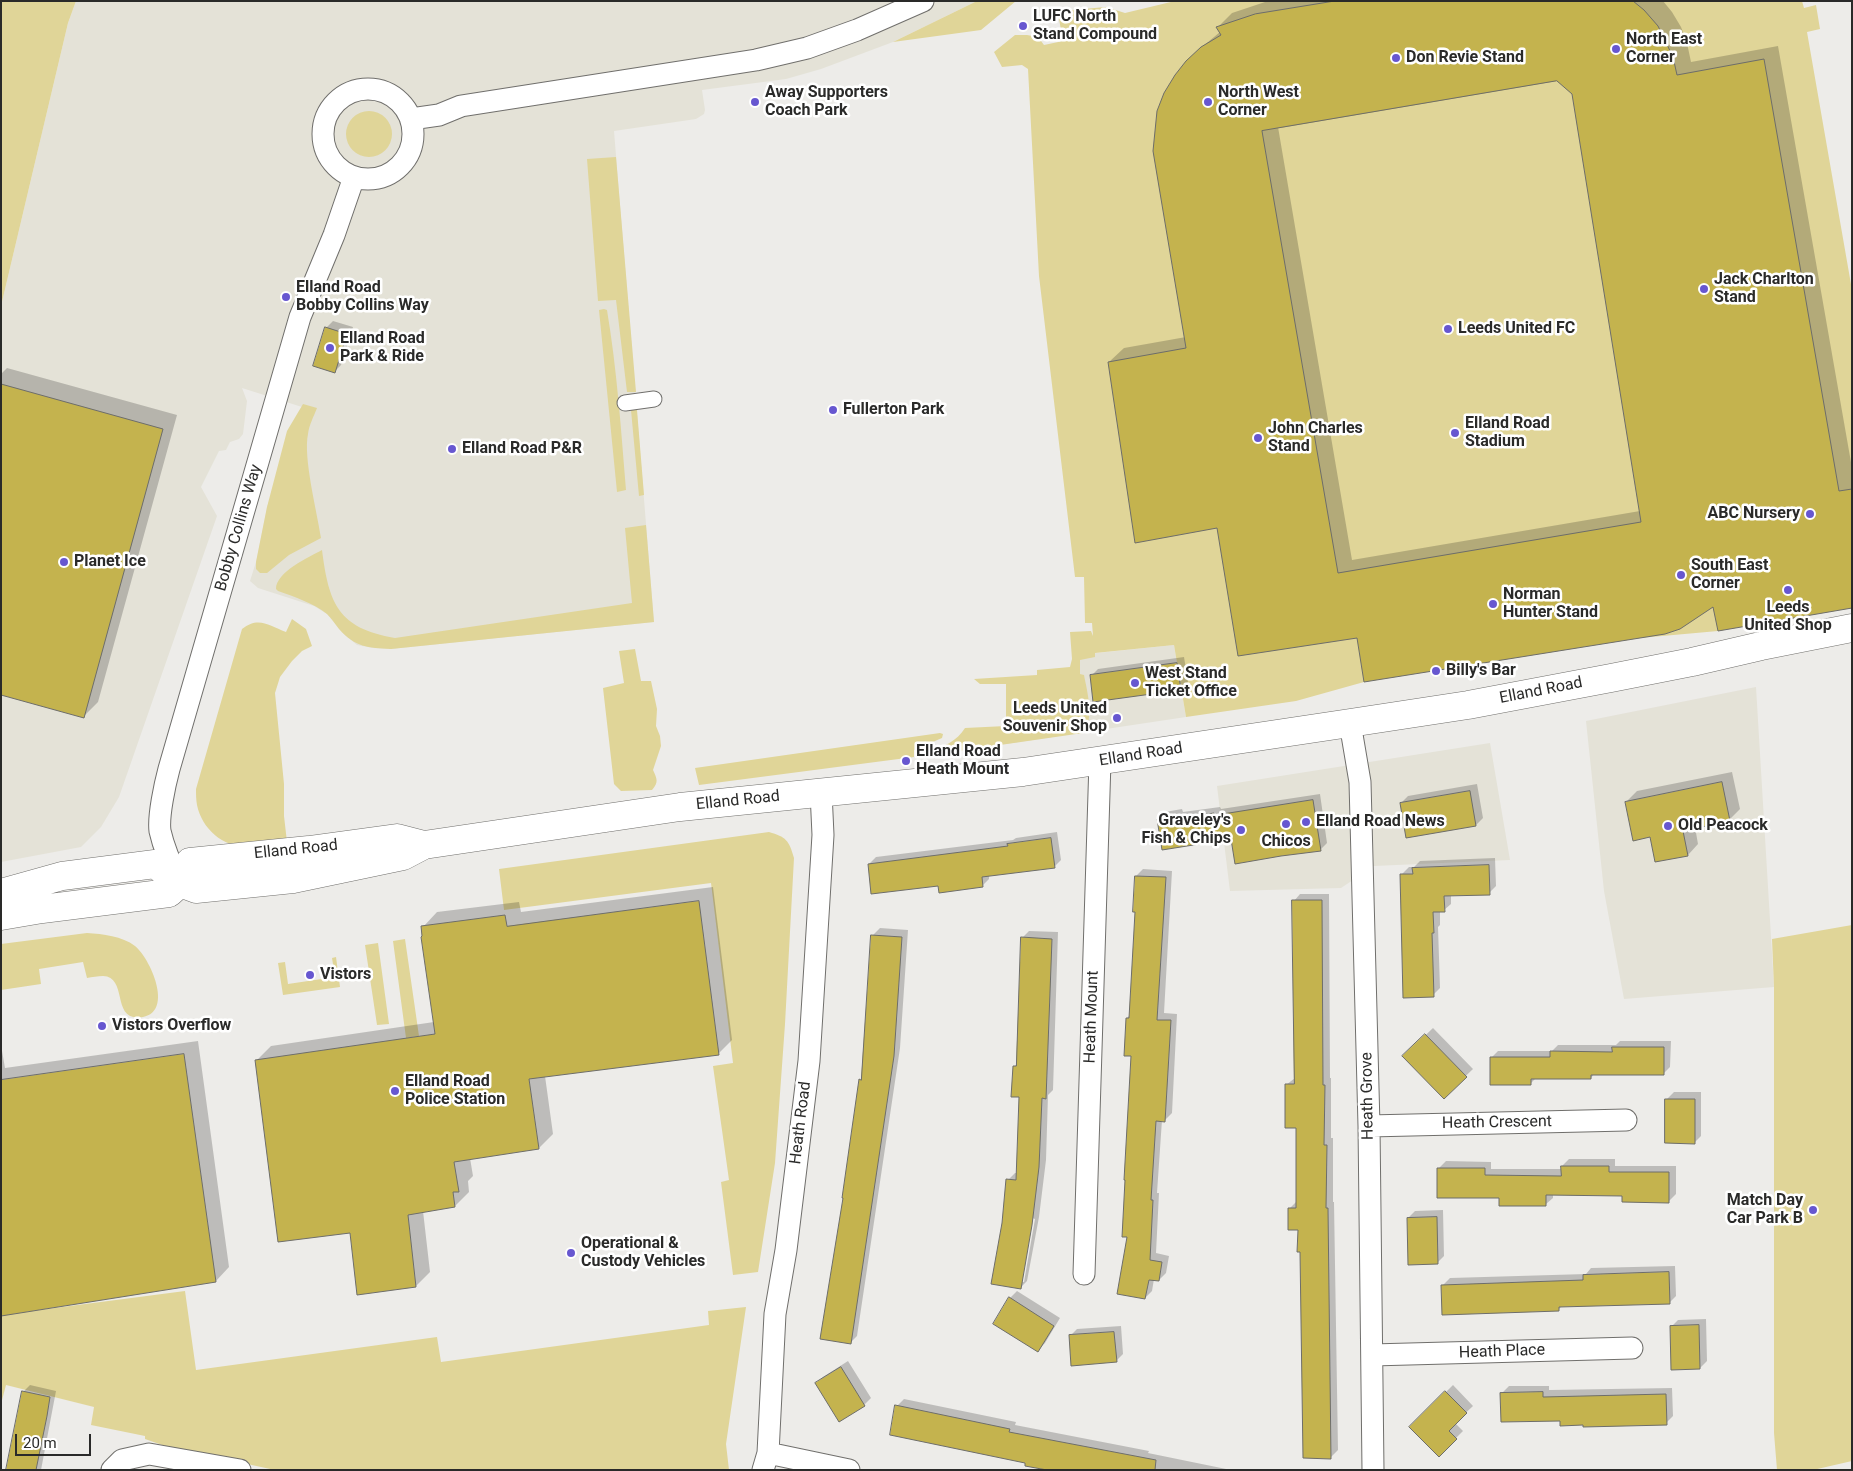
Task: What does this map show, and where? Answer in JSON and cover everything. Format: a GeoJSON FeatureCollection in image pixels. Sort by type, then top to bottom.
{"type":"FeatureCollection","features":[{"type":"Feature","properties":{"kind":"main road","name":"Elland Road"},"geometry":{"type":"LineString","coordinates":[[1,916],[169,893],[180,882],[190,862],[309,850],[397,838],[424,845],[652,811],[1023,772],[1468,705],[1674,666],[1852,628]]}},
{"type":"Feature","properties":{"kind":"main road"},"geometry":{"type":"LineString","coordinates":[[1,893],[62,876],[155,864],[180,882]]}},
{"type":"Feature","properties":{"kind":"street"},"geometry":{"type":"LineString","coordinates":[[411,119],[439,115],[461,106],[756,60],[807,48],[857,30],[923,1]]}},
{"type":"Feature","properties":{"kind":"street"},"geometry":{"type":"LineString","coordinates":[[365,89],[380,90],[394,96],[404,106],[411,119],[414,133],[412,147],[405,160],[395,170],[382,177],[368,179],[354,177],[340,170],[330,158],[324,144],[323,128],[328,114],[337,101],[350,93],[365,89]]}},
{"type":"Feature","properties":{"kind":"street","name":"Bobby Collins Way"},"geometry":{"type":"LineString","coordinates":[[180,882],[172,866],[160,830],[164,789],[300,318],[334,236],[354,177]]}},
{"type":"Feature","properties":{"kind":"street"},"geometry":{"type":"LineString","coordinates":[[625,403],[654,399]]}},
{"type":"Feature","properties":{"kind":"street","name":"Heath Grove"},"geometry":{"type":"LineString","coordinates":[[1350,723],[1360,782],[1369,1126],[1373,1470]]}},
{"type":"Feature","properties":{"kind":"street","name":"Heath Mount"},"geometry":{"type":"LineString","coordinates":[[1084,1274],[1100,761]]}},
{"type":"Feature","properties":{"kind":"street","name":"Heath Road"},"geometry":{"type":"LineString","coordinates":[[765,1461],[775,1314],[786,1250],[809,1061],[823,834],[821,792]]}},
{"type":"Feature","properties":{"kind":"street","name":"Heath Crescent"},"geometry":{"type":"LineString","coordinates":[[1369,1126],[1626,1120]]}},
{"type":"Feature","properties":{"kind":"street","name":"Heath Place"},"geometry":{"type":"LineString","coordinates":[[1372,1355],[1632,1348]]}},
{"type":"Feature","properties":{"kind":"street"},"geometry":{"type":"LineString","coordinates":[[112,1470],[122,1460],[149,1454],[240,1470]]}},
{"type":"Feature","properties":{"kind":"street"},"geometry":{"type":"LineString","coordinates":[[765,1461],[849,1470]]}},
{"type":"Feature","properties":{"kind":"shaded area"},"geometry":{"type":"Polygon","coordinates":[[[1,1],[76,1],[68,23],[1,306],[1,1]]]}},
{"type":"Feature","properties":{"kind":"shaded area","name":"Elland Road P&R"},"geometry":{"type":"Polygon","coordinates":[[[76,1],[977,1],[893,42],[821,69],[786,79],[702,90],[705,110],[704,114],[696,119],[614,131],[654,622],[391,649],[357,645],[345,635],[327,614],[314,606],[258,588],[250,581],[256,562],[267,507],[302,407],[242,388],[247,401],[243,434],[239,439],[230,442],[226,450],[219,451],[201,487],[217,516],[119,797],[101,827],[81,847],[1,862],[1,306],[68,23],[76,1]]]}},
{"type":"Feature","properties":{"kind":"shaded area"},"geometry":{"type":"Polygon","coordinates":[[[977,1],[1016,1],[981,30],[893,42],[977,1]]]}},
{"type":"Feature","properties":{"kind":"shaded area","name":"Elland Road Stadium"},"geometry":{"type":"Polygon","coordinates":[[[1175,1],[1802,1],[1804,8],[1816,5],[1820,29],[1807,32],[1852,290],[1852,608],[1718,631],[1640,638],[1364,682],[1296,701],[1186,717],[1174,645],[1095,653],[1095,657],[1080,660],[1080,674],[1084,675],[1089,705],[1089,720],[1083,733],[931,755],[931,752],[954,740],[965,728],[1006,726],[1006,684],[980,684],[974,679],[1037,675],[1037,670],[1070,667],[1072,659],[1070,632],[1091,631],[1093,636],[1092,623],[1085,623],[1084,577],[1075,577],[1039,276],[1028,69],[1022,65],[1002,67],[994,52],[1015,35],[1038,37],[1044,45],[1063,41],[1059,19],[1060,11],[1106,7],[1125,13],[1175,1]]]}},
{"type":"Feature","properties":{"kind":"shaded area"},"geometry":{"type":"Polygon","coordinates":[[[369,111],[382,115],[388,121],[392,134],[388,147],[382,153],[369,157],[356,153],[350,147],[346,134],[350,121],[356,115],[369,111]]]}},
{"type":"Feature","properties":{"kind":"shaded area"},"geometry":{"type":"Polygon","coordinates":[[[616,157],[636,392],[627,392],[616,300],[598,301],[587,159],[616,157]]]}},
{"type":"Feature","properties":{"kind":"shaded area"},"geometry":{"type":"Polygon","coordinates":[[[599,310],[607,310],[613,355],[626,490],[617,492],[599,310]]]}},
{"type":"Feature","properties":{"kind":"shaded area"},"geometry":{"type":"Polygon","coordinates":[[[303,404],[317,408],[309,427],[307,457],[321,538],[289,555],[267,573],[260,573],[256,569],[256,562],[267,507],[287,431],[303,404]]]}},
{"type":"Feature","properties":{"kind":"shaded area"},"geometry":{"type":"Polygon","coordinates":[[[631,410],[637,410],[644,495],[639,496],[631,410]]]}},
{"type":"Feature","properties":{"kind":"shaded area"},"geometry":{"type":"Polygon","coordinates":[[[646,525],[654,622],[391,649],[375,648],[351,640],[322,610],[276,589],[277,583],[287,571],[322,550],[328,585],[333,599],[340,610],[349,620],[361,628],[376,634],[395,638],[632,603],[625,528],[646,525]]]}},
{"type":"Feature","properties":{"kind":"shaded area"},"geometry":{"type":"Polygon","coordinates":[[[292,619],[306,629],[312,646],[302,651],[292,661],[280,677],[275,693],[284,784],[284,816],[287,842],[247,847],[230,844],[215,835],[204,822],[197,803],[196,789],[242,629],[258,622],[286,632],[292,619]]]}},
{"type":"Feature","properties":{"kind":"shaded area"},"geometry":{"type":"Polygon","coordinates":[[[1174,645],[1186,717],[1006,744],[1006,681],[1071,672],[1078,655],[1174,645]]]}},
{"type":"Feature","properties":{"kind":"shaded area"},"geometry":{"type":"Polygon","coordinates":[[[635,649],[641,681],[651,681],[657,709],[656,726],[661,746],[653,770],[657,780],[652,790],[621,791],[614,784],[603,688],[624,683],[619,651],[635,649]]]}},
{"type":"Feature","properties":{"kind":"shaded area"},"geometry":{"type":"Polygon","coordinates":[[[1756,687],[1774,987],[1624,999],[1604,891],[1586,721],[1756,687]]]}},
{"type":"Feature","properties":{"kind":"shaded area"},"geometry":{"type":"Polygon","coordinates":[[[943,734],[942,738],[914,750],[914,757],[699,785],[695,768],[943,734]]]}},
{"type":"Feature","properties":{"kind":"shaded area"},"geometry":{"type":"Polygon","coordinates":[[[1490,743],[1510,860],[1374,866],[1341,888],[1230,891],[1217,786],[1490,743]]]}},
{"type":"Feature","properties":{"kind":"shaded area"},"geometry":{"type":"Polygon","coordinates":[[[769,832],[786,840],[794,858],[775,1163],[758,1272],[733,1275],[721,1182],[729,1180],[713,1066],[733,1063],[711,883],[504,910],[499,869],[769,832]]]}},
{"type":"Feature","properties":{"kind":"shaded area","name":"Match Day Car Park B"},"geometry":{"type":"Polygon","coordinates":[[[1852,925],[1852,1461],[1813,1470],[1777,1470],[1774,1433],[1774,987],[1772,939],[1852,925]]]}},
{"type":"Feature","properties":{"kind":"shaded area"},"geometry":{"type":"Polygon","coordinates":[[[87,933],[118,938],[135,946],[141,952],[152,972],[158,995],[157,1005],[152,1013],[143,1017],[133,1017],[126,1013],[116,984],[111,978],[103,976],[87,978],[83,962],[39,969],[41,984],[1,990],[1,944],[87,933]]]}},
{"type":"Feature","properties":{"kind":"shaded area"},"geometry":{"type":"Polygon","coordinates":[[[405,939],[419,1036],[406,1038],[393,941],[405,939]]]}},
{"type":"Feature","properties":{"kind":"shaded area"},"geometry":{"type":"Polygon","coordinates":[[[378,943],[389,1024],[377,1025],[365,945],[378,943]]]}},
{"type":"Feature","properties":{"kind":"shaded area"},"geometry":{"type":"Polygon","coordinates":[[[336,957],[340,987],[283,995],[278,963],[285,962],[288,984],[335,977],[332,958],[336,957]]]}},
{"type":"Feature","properties":{"kind":"shaded area"},"geometry":{"type":"Polygon","coordinates":[[[185,1291],[196,1370],[437,1337],[441,1362],[709,1325],[708,1311],[746,1307],[726,1444],[729,1470],[275,1470],[168,1447],[145,1439],[145,1436],[91,1425],[94,1407],[6,1385],[1,1404],[1,1315],[185,1291]]]}},
{"type":"Feature","properties":{"kind":"building"},"geometry":{"type":"Polygon","coordinates":[[[1335,1],[1633,1],[1658,26],[1673,57],[1677,75],[1764,59],[1839,491],[1852,489],[1852,608],[1718,631],[1713,607],[1680,629],[1665,634],[1364,682],[1357,638],[1238,656],[1217,528],[1135,543],[1108,362],[1186,348],[1153,151],[1157,111],[1164,93],[1186,61],[1201,47],[1221,35],[1216,27],[1255,14],[1335,1]],[[1557,81],[1262,131],[1338,573],[1641,522],[1572,94],[1557,81]]]}},
{"type":"Feature","properties":{"kind":"building","name":"Elland Road Park & Ride"},"geometry":{"type":"Polygon","coordinates":[[[325,327],[347,334],[335,373],[313,366],[325,327]]]}},
{"type":"Feature","properties":{"kind":"building","name":"Planet Ice"},"geometry":{"type":"Polygon","coordinates":[[[1,384],[163,429],[84,718],[1,695],[1,384]]]}},
{"type":"Feature","properties":{"kind":"building","name":"West Stand Ticket Office"},"geometry":{"type":"Polygon","coordinates":[[[1177,663],[1181,690],[1093,702],[1090,675],[1177,663]]]}},
{"type":"Feature","properties":{"kind":"building","name":"Old Peacock"},"geometry":{"type":"Polygon","coordinates":[[[1722,782],[1730,821],[1683,831],[1688,856],[1655,862],[1650,837],[1633,841],[1625,802],[1722,782]]]}},
{"type":"Feature","properties":{"kind":"building"},"geometry":{"type":"Polygon","coordinates":[[[1470,791],[1476,826],[1406,838],[1400,803],[1470,791]]]}},
{"type":"Feature","properties":{"kind":"building"},"geometry":{"type":"Polygon","coordinates":[[[1313,800],[1321,851],[1235,864],[1231,839],[1162,850],[1157,819],[1176,816],[1176,819],[1214,813],[1214,815],[1313,800]]]}},
{"type":"Feature","properties":{"kind":"building"},"geometry":{"type":"Polygon","coordinates":[[[1051,838],[1055,868],[982,877],[983,887],[939,893],[938,886],[871,894],[868,864],[1008,846],[1007,844],[1051,838]]]}},
{"type":"Feature","properties":{"kind":"building"},"geometry":{"type":"Polygon","coordinates":[[[1489,865],[1490,895],[1444,896],[1445,912],[1433,912],[1434,997],[1403,998],[1400,874],[1413,874],[1412,868],[1489,865]]]}},
{"type":"Feature","properties":{"kind":"building"},"geometry":{"type":"Polygon","coordinates":[[[1135,876],[1166,877],[1157,1020],[1171,1020],[1165,1122],[1156,1121],[1151,1200],[1153,1200],[1150,1260],[1162,1262],[1159,1281],[1149,1280],[1145,1299],[1117,1294],[1127,1237],[1122,1237],[1131,1056],[1124,1056],[1126,1018],[1129,1018],[1135,912],[1133,912],[1135,876]]]}},
{"type":"Feature","properties":{"kind":"building"},"geometry":{"type":"Polygon","coordinates":[[[1292,900],[1322,900],[1323,1085],[1325,1085],[1324,1145],[1327,1145],[1326,1208],[1328,1208],[1331,1459],[1303,1458],[1300,1252],[1297,1252],[1298,1230],[1288,1230],[1288,1208],[1296,1208],[1296,1128],[1285,1128],[1285,1084],[1294,1084],[1292,900]]]}},
{"type":"Feature","properties":{"kind":"building","name":"Elland Road Police Station"},"geometry":{"type":"Polygon","coordinates":[[[699,901],[719,1055],[529,1079],[539,1149],[454,1162],[459,1192],[453,1192],[455,1207],[408,1215],[416,1287],[357,1295],[350,1233],[278,1242],[255,1060],[435,1034],[421,926],[505,915],[507,926],[699,901]]]}},
{"type":"Feature","properties":{"kind":"building"},"geometry":{"type":"Polygon","coordinates":[[[871,935],[902,937],[894,1056],[851,1344],[820,1339],[843,1198],[859,1079],[861,1080],[871,935]]]}},
{"type":"Feature","properties":{"kind":"building"},"geometry":{"type":"Polygon","coordinates":[[[1021,937],[1052,939],[1046,1099],[1042,1098],[1039,1167],[1032,1225],[1021,1289],[991,1284],[1002,1223],[1006,1179],[1016,1180],[1019,1097],[1011,1097],[1013,1066],[1016,1066],[1021,937]]]}},
{"type":"Feature","properties":{"kind":"building"},"geometry":{"type":"Polygon","coordinates":[[[1425,1034],[1467,1077],[1444,1099],[1402,1056],[1425,1034]]]}},
{"type":"Feature","properties":{"kind":"building"},"geometry":{"type":"Polygon","coordinates":[[[1612,1047],[1664,1047],[1664,1075],[1591,1075],[1591,1079],[1531,1079],[1531,1085],[1490,1085],[1490,1057],[1550,1057],[1550,1051],[1612,1052],[1612,1047]]]}},
{"type":"Feature","properties":{"kind":"building"},"geometry":{"type":"Polygon","coordinates":[[[184,1054],[216,1282],[1,1316],[1,1080],[184,1054]]]}},
{"type":"Feature","properties":{"kind":"building"},"geometry":{"type":"Polygon","coordinates":[[[1665,1099],[1695,1099],[1695,1144],[1665,1143],[1665,1099]]]}},
{"type":"Feature","properties":{"kind":"building"},"geometry":{"type":"Polygon","coordinates":[[[1561,1166],[1609,1166],[1609,1172],[1669,1172],[1669,1203],[1622,1202],[1622,1196],[1546,1195],[1546,1206],[1499,1206],[1499,1198],[1437,1198],[1437,1168],[1485,1168],[1485,1175],[1561,1176],[1561,1166]]]}},
{"type":"Feature","properties":{"kind":"building"},"geometry":{"type":"Polygon","coordinates":[[[1437,1217],[1438,1264],[1408,1265],[1407,1218],[1437,1217]]]}},
{"type":"Feature","properties":{"kind":"building"},"geometry":{"type":"Polygon","coordinates":[[[1669,1272],[1670,1304],[1559,1307],[1559,1311],[1442,1315],[1441,1285],[1583,1280],[1583,1275],[1669,1272]]]}},
{"type":"Feature","properties":{"kind":"building"},"geometry":{"type":"Polygon","coordinates":[[[1009,1297],[1054,1326],[1038,1352],[993,1324],[1009,1297]]]}},
{"type":"Feature","properties":{"kind":"building"},"geometry":{"type":"Polygon","coordinates":[[[1699,1325],[1700,1369],[1671,1370],[1670,1326],[1699,1325]]]}},
{"type":"Feature","properties":{"kind":"building"},"geometry":{"type":"Polygon","coordinates":[[[1114,1332],[1117,1362],[1071,1366],[1069,1335],[1114,1332]]]}},
{"type":"Feature","properties":{"kind":"building"},"geometry":{"type":"Polygon","coordinates":[[[841,1367],[865,1406],[839,1422],[815,1383],[841,1367]]]}},
{"type":"Feature","properties":{"kind":"building"},"geometry":{"type":"Polygon","coordinates":[[[22,1391],[50,1397],[47,1416],[36,1470],[6,1470],[22,1391]]]}},
{"type":"Feature","properties":{"kind":"building"},"geometry":{"type":"Polygon","coordinates":[[[1445,1391],[1467,1413],[1449,1431],[1457,1439],[1439,1457],[1409,1427],[1445,1391]]]}},
{"type":"Feature","properties":{"kind":"building"},"geometry":{"type":"Polygon","coordinates":[[[1543,1392],[1543,1397],[1666,1394],[1667,1425],[1583,1427],[1583,1425],[1560,1426],[1560,1421],[1501,1422],[1500,1393],[1543,1392]]]}},
{"type":"Feature","properties":{"kind":"building"},"geometry":{"type":"Polygon","coordinates":[[[895,1405],[1010,1429],[1009,1432],[1156,1460],[1155,1470],[1047,1470],[1025,1466],[1025,1463],[890,1435],[895,1405]]]}},
{"type":"Feature","properties":{"kind":"place","name":"LUFC North Stand Compound"},"geometry":{"type":"Point","coordinates":[1023,26]}},
{"type":"Feature","properties":{"kind":"place","name":"North East Corner"},"geometry":{"type":"Point","coordinates":[1616,49]}},
{"type":"Feature","properties":{"kind":"place","name":"Don Revie Stand"},"geometry":{"type":"Point","coordinates":[1396,58]}},
{"type":"Feature","properties":{"kind":"place","name":"Away Supporters Coach Park"},"geometry":{"type":"Point","coordinates":[755,102]}},
{"type":"Feature","properties":{"kind":"place","name":"North West Corner"},"geometry":{"type":"Point","coordinates":[1208,102]}},
{"type":"Feature","properties":{"kind":"place","name":"Jack Charlton Stand"},"geometry":{"type":"Point","coordinates":[1704,289]}},
{"type":"Feature","properties":{"kind":"place","name":"Elland Road Bobby Collins Way"},"geometry":{"type":"Point","coordinates":[286,297]}},
{"type":"Feature","properties":{"kind":"place","name":"Leeds United FC"},"geometry":{"type":"Point","coordinates":[1448,329]}},
{"type":"Feature","properties":{"kind":"place","name":"Elland Road Park & Ride"},"geometry":{"type":"Point","coordinates":[330,348]}},
{"type":"Feature","properties":{"kind":"place","name":"Fullerton Park"},"geometry":{"type":"Point","coordinates":[833,410]}},
{"type":"Feature","properties":{"kind":"place","name":"Elland Road Stadium"},"geometry":{"type":"Point","coordinates":[1455,433]}},
{"type":"Feature","properties":{"kind":"place","name":"John Charles Stand"},"geometry":{"type":"Point","coordinates":[1258,438]}},
{"type":"Feature","properties":{"kind":"place","name":"Elland Road P&R"},"geometry":{"type":"Point","coordinates":[452,449]}},
{"type":"Feature","properties":{"kind":"place","name":"ABC Nursery"},"geometry":{"type":"Point","coordinates":[1810,514]}},
{"type":"Feature","properties":{"kind":"place","name":"Planet Ice"},"geometry":{"type":"Point","coordinates":[64,562]}},
{"type":"Feature","properties":{"kind":"place","name":"South East Corner"},"geometry":{"type":"Point","coordinates":[1681,575]}},
{"type":"Feature","properties":{"kind":"place","name":"Leeds United Shop"},"geometry":{"type":"Point","coordinates":[1788,590]}},
{"type":"Feature","properties":{"kind":"place","name":"Norman Hunter Stand"},"geometry":{"type":"Point","coordinates":[1493,604]}},
{"type":"Feature","properties":{"kind":"place","name":"Billy's Bar"},"geometry":{"type":"Point","coordinates":[1436,671]}},
{"type":"Feature","properties":{"kind":"place","name":"West Stand Ticket Office"},"geometry":{"type":"Point","coordinates":[1135,683]}},
{"type":"Feature","properties":{"kind":"place","name":"Leeds United Souvenir Shop"},"geometry":{"type":"Point","coordinates":[1117,718]}},
{"type":"Feature","properties":{"kind":"place","name":"Elland Road Heath Mount"},"geometry":{"type":"Point","coordinates":[906,761]}},
{"type":"Feature","properties":{"kind":"place","name":"Elland Road News"},"geometry":{"type":"Point","coordinates":[1306,822]}},
{"type":"Feature","properties":{"kind":"place","name":"Chicos"},"geometry":{"type":"Point","coordinates":[1286,824]}},
{"type":"Feature","properties":{"kind":"place","name":"Old Peacock"},"geometry":{"type":"Point","coordinates":[1668,826]}},
{"type":"Feature","properties":{"kind":"place","name":"Graveley's Fish & Chips"},"geometry":{"type":"Point","coordinates":[1241,830]}},
{"type":"Feature","properties":{"kind":"place","name":"Vistors"},"geometry":{"type":"Point","coordinates":[310,975]}},
{"type":"Feature","properties":{"kind":"place","name":"Vistors Overflow"},"geometry":{"type":"Point","coordinates":[102,1026]}},
{"type":"Feature","properties":{"kind":"place","name":"Elland Road Police Station"},"geometry":{"type":"Point","coordinates":[395,1091]}},
{"type":"Feature","properties":{"kind":"place","name":"Match Day Car Park B"},"geometry":{"type":"Point","coordinates":[1813,1210]}},
{"type":"Feature","properties":{"kind":"place","name":"Operational & Custody Vehicles"},"geometry":{"type":"Point","coordinates":[571,1253]}}]}
